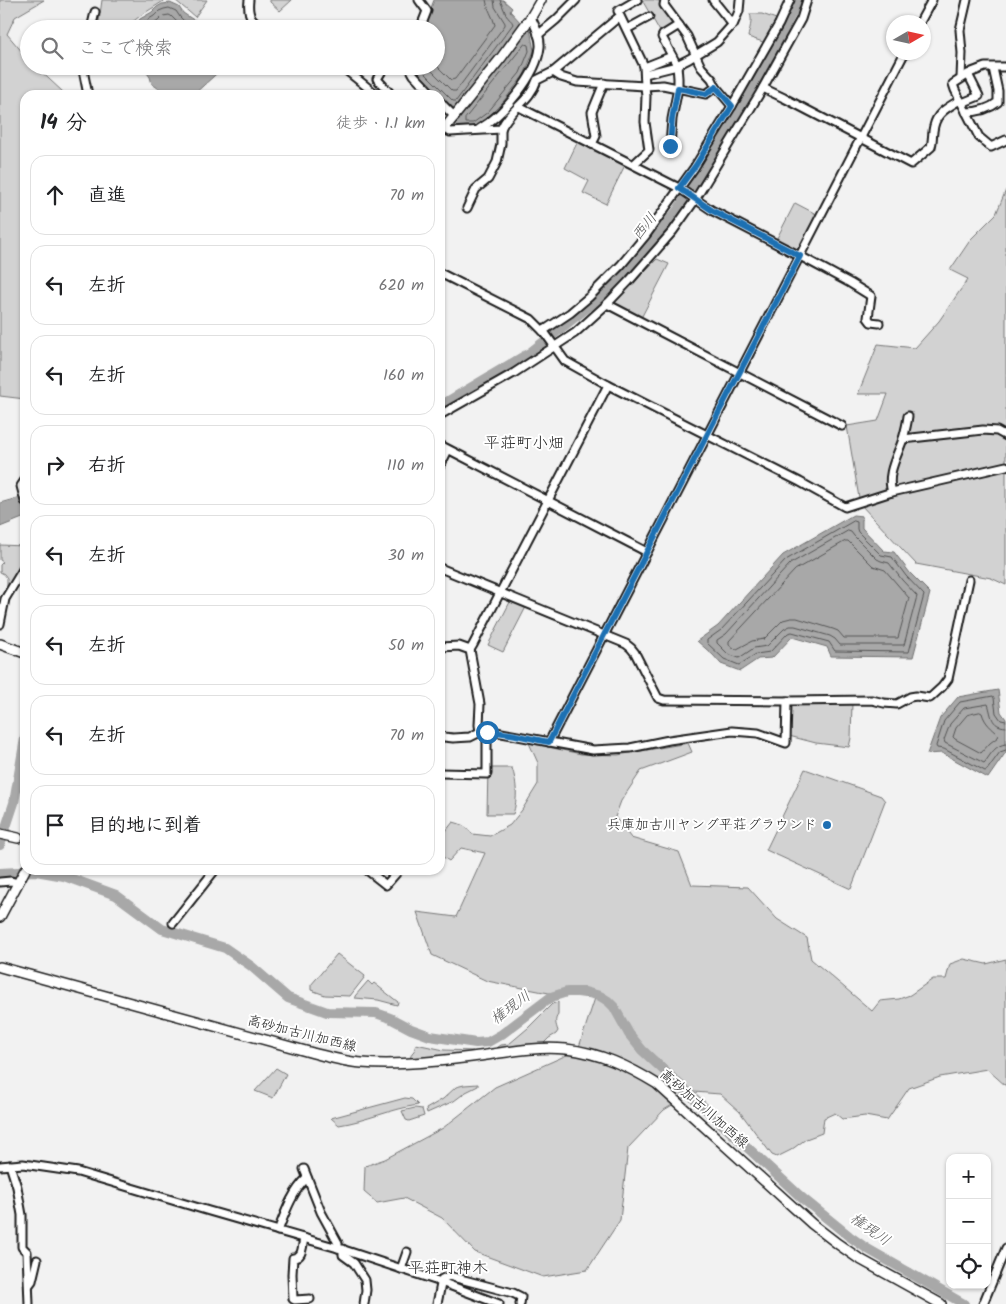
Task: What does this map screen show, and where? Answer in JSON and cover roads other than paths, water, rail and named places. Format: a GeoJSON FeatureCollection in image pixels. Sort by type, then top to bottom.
{"type":"FeatureCollection","features":[{"type":"Feature","properties":{"kind":"main road"},"geometry":{"type":"LineString","coordinates":[[445,128],[501,58],[541,0]]}},
{"type":"Feature","properties":{"kind":"main road"},"geometry":{"type":"LineString","coordinates":[[0,644],[20,651]]}},
{"type":"Feature","properties":{"kind":"main road"},"geometry":{"type":"LineString","coordinates":[[0,834],[19,838]]}},
{"type":"Feature","properties":{"kind":"main road"},"geometry":{"type":"LineString","coordinates":[[0,917],[22,875]]}},
{"type":"Feature","properties":{"kind":"main road","name":"高砂加古川加西線"},"geometry":{"type":"LineString","coordinates":[[0,967],[313,1053],[360,1063],[414,1063],[539,1049],[566,1049],[602,1056],[636,1070],[657,1084],[812,1224],[838,1244],[874,1267],[941,1304]]}},
{"type":"Feature","properties":{"kind":"street"},"geometry":{"type":"LineString","coordinates":[[249,0],[248,12],[253,20]]}},
{"type":"Feature","properties":{"kind":"street"},"geometry":{"type":"LineString","coordinates":[[538,35],[576,0]]}},
{"type":"Feature","properties":{"kind":"street"},"geometry":{"type":"LineString","coordinates":[[618,11],[637,0]]}},
{"type":"Feature","properties":{"kind":"street"},"geometry":{"type":"LineString","coordinates":[[663,0],[664,5],[687,36],[701,68],[712,79],[716,87],[732,106]]}},
{"type":"Feature","properties":{"kind":"street"},"geometry":{"type":"LineString","coordinates":[[712,0],[733,25]]}},
{"type":"Feature","properties":{"kind":"street"},"geometry":{"type":"LineString","coordinates":[[644,70],[677,65],[717,42],[733,25],[739,11],[740,0]]}},
{"type":"Feature","properties":{"kind":"street"},"geometry":{"type":"LineString","coordinates":[[544,332],[589,296],[621,265],[646,235],[696,165],[779,24],[790,0]]}},
{"type":"Feature","properties":{"kind":"street"},"geometry":{"type":"LineString","coordinates":[[445,412],[514,373],[575,334],[608,304],[673,231],[695,200],[763,88],[801,19],[807,0]]}},
{"type":"Feature","properties":{"kind":"street"},"geometry":{"type":"LineString","coordinates":[[924,15],[932,0]]}},
{"type":"Feature","properties":{"kind":"street"},"geometry":{"type":"LineString","coordinates":[[763,88],[911,164],[932,147],[934,126],[938,115],[950,106],[978,96],[965,76],[962,53],[960,30],[967,0]]}},
{"type":"Feature","properties":{"kind":"street"},"geometry":{"type":"LineString","coordinates":[[421,1],[427,11],[424,20]]}},
{"type":"Feature","properties":{"kind":"street"},"geometry":{"type":"LineString","coordinates":[[93,20],[95,12]]}},
{"type":"Feature","properties":{"kind":"street"},"geometry":{"type":"LineString","coordinates":[[467,208],[476,190],[488,179],[497,162],[501,144],[501,129],[515,109],[530,95],[537,80],[553,72],[620,16],[644,70],[645,122],[649,150],[634,164]]}},
{"type":"Feature","properties":{"kind":"street"},"geometry":{"type":"LineString","coordinates":[[477,131],[500,113],[529,76],[540,47],[538,35],[531,17]]}},
{"type":"Feature","properties":{"kind":"street"},"geometry":{"type":"LineString","coordinates":[[627,30],[650,18]]}},
{"type":"Feature","properties":{"kind":"street"},"geometry":{"type":"LineString","coordinates":[[670,146],[672,119],[678,88],[677,65],[662,37],[679,25]]}},
{"type":"Feature","properties":{"kind":"street"},"geometry":{"type":"LineString","coordinates":[[644,70],[648,66],[672,56]]}},
{"type":"Feature","properties":{"kind":"street"},"geometry":{"type":"LineString","coordinates":[[549,742],[901,60]]}},
{"type":"Feature","properties":{"kind":"street"},"geometry":{"type":"LineString","coordinates":[[1006,67],[985,67],[953,84],[979,137],[991,147],[1006,140]]}},
{"type":"Feature","properties":{"kind":"street"},"geometry":{"type":"LineString","coordinates":[[966,112],[981,111],[1002,101],[993,68]]}},
{"type":"Feature","properties":{"kind":"street"},"geometry":{"type":"LineString","coordinates":[[553,72],[561,77],[577,82],[645,86],[663,85],[706,94],[716,87]]}},
{"type":"Feature","properties":{"kind":"street"},"geometry":{"type":"LineString","coordinates":[[84,75],[87,90]]}},
{"type":"Feature","properties":{"kind":"street"},"geometry":{"type":"LineString","coordinates":[[352,75],[371,90]]}},
{"type":"Feature","properties":{"kind":"street"},"geometry":{"type":"LineString","coordinates":[[379,75],[377,79],[384,90]]}},
{"type":"Feature","properties":{"kind":"street"},"geometry":{"type":"LineString","coordinates":[[414,75],[428,90]]}},
{"type":"Feature","properties":{"kind":"street"},"geometry":{"type":"LineString","coordinates":[[592,144],[596,136],[592,112],[604,83]]}},
{"type":"Feature","properties":{"kind":"street"},"geometry":{"type":"LineString","coordinates":[[519,106],[679,188],[713,211],[850,283],[871,296],[868,318],[871,322],[879,323]]}},
{"type":"Feature","properties":{"kind":"street"},"geometry":{"type":"LineString","coordinates":[[445,107],[455,117]]}},
{"type":"Feature","properties":{"kind":"street"},"geometry":{"type":"LineString","coordinates":[[445,132],[501,129]]}},
{"type":"Feature","properties":{"kind":"street"},"geometry":{"type":"LineString","coordinates":[[445,276],[531,319],[544,332],[565,361],[845,507],[892,492],[1006,466]]}},
{"type":"Feature","properties":{"kind":"street"},"geometry":{"type":"LineString","coordinates":[[608,304],[842,426]]}},
{"type":"Feature","properties":{"kind":"street"},"geometry":{"type":"LineString","coordinates":[[445,773],[486,774],[484,732],[479,725],[480,704],[470,650],[608,385]]}},
{"type":"Feature","properties":{"kind":"street"},"geometry":{"type":"LineString","coordinates":[[892,492],[889,482],[890,475],[908,416]]}},
{"type":"Feature","properties":{"kind":"street"},"geometry":{"type":"LineString","coordinates":[[902,439],[983,430],[996,430],[1006,436]]}},
{"type":"Feature","properties":{"kind":"street"},"geometry":{"type":"LineString","coordinates":[[445,448],[647,552]]}},
{"type":"Feature","properties":{"kind":"street"},"geometry":{"type":"LineString","coordinates":[[445,456],[448,450]]}},
{"type":"Feature","properties":{"kind":"street"},"geometry":{"type":"LineString","coordinates":[[445,570],[632,648],[658,698],[664,700],[872,700],[897,704],[910,697],[930,698],[948,679],[969,580]]}},
{"type":"Feature","properties":{"kind":"street"},"geometry":{"type":"LineString","coordinates":[[0,624],[5,600],[20,576]]}},
{"type":"Feature","properties":{"kind":"street"},"geometry":{"type":"LineString","coordinates":[[445,647],[459,646],[470,650]]}},
{"type":"Feature","properties":{"kind":"street"},"geometry":{"type":"LineString","coordinates":[[445,736],[453,738],[470,737],[484,732],[496,732],[593,750],[630,748],[732,731],[758,734],[786,743],[787,701]]}},
{"type":"Feature","properties":{"kind":"street"},"geometry":{"type":"LineString","coordinates":[[172,923],[211,875]]}},
{"type":"Feature","properties":{"kind":"street"},"geometry":{"type":"LineString","coordinates":[[373,875],[386,885],[395,875]]}},
{"type":"Feature","properties":{"kind":"street"},"geometry":{"type":"LineString","coordinates":[[0,882],[19,882]]}},
{"type":"Feature","properties":{"kind":"street"},"geometry":{"type":"LineString","coordinates":[[0,1166],[23,1164],[78,1172],[340,1248],[499,1304]]}},
{"type":"Feature","properties":{"kind":"street"},"geometry":{"type":"LineString","coordinates":[[10,1165],[17,1187],[22,1215],[22,1247],[27,1252],[29,1304]]}},
{"type":"Feature","properties":{"kind":"street"},"geometry":{"type":"LineString","coordinates":[[304,1169],[325,1220],[343,1255],[354,1264],[366,1280],[364,1304]]}},
{"type":"Feature","properties":{"kind":"street"},"geometry":{"type":"LineString","coordinates":[[278,1231],[290,1202],[302,1182],[307,1178]]}},
{"type":"Feature","properties":{"kind":"street"},"geometry":{"type":"LineString","coordinates":[[304,1238],[300,1256],[293,1258],[293,1299],[310,1299]]}},
{"type":"Feature","properties":{"kind":"street"},"geometry":{"type":"LineString","coordinates":[[984,1304],[1006,1248]]}},
{"type":"Feature","properties":{"kind":"street"},"geometry":{"type":"LineString","coordinates":[[401,1269],[407,1252]]}},
{"type":"Feature","properties":{"kind":"street"},"geometry":{"type":"LineString","coordinates":[[28,1286],[32,1281],[37,1260]]}},
{"type":"Feature","properties":{"kind":"street"},"geometry":{"type":"LineString","coordinates":[[437,1304],[441,1282],[444,1277],[449,1276],[505,1290],[520,1296],[520,1304]]}},
{"type":"Feature","properties":{"kind":"water"},"geometry":{"type":"Polygon","coordinates":[[[434,0],[503,0],[512,8],[510,11],[521,23],[455,110],[445,100],[445,90],[435,90],[419,75],[445,75],[445,20],[426,20],[434,0]]]}},
{"type":"Feature","properties":{"kind":"water"},"geometry":{"type":"Polygon","coordinates":[[[170,3],[179,7],[183,13],[195,20],[139,20],[162,4],[170,3]]]}},
{"type":"Feature","properties":{"kind":"water"},"geometry":{"type":"Polygon","coordinates":[[[530,29],[534,51],[524,75],[492,116],[474,128],[452,128],[530,29]]]}},
{"type":"Feature","properties":{"kind":"water"},"geometry":{"type":"Polygon","coordinates":[[[149,75],[215,75],[199,90],[161,90],[152,84],[149,75]]]}},
{"type":"Feature","properties":{"kind":"water"},"geometry":{"type":"Polygon","coordinates":[[[20,497],[20,519],[0,527],[0,503],[20,497]]]}},
{"type":"Feature","properties":{"kind":"water"},"geometry":{"type":"Polygon","coordinates":[[[853,515],[862,516],[862,528],[884,551],[894,552],[910,573],[930,593],[913,657],[831,656],[827,647],[792,637],[772,658],[758,659],[740,671],[721,664],[697,641],[718,626],[783,555],[853,515]]]}},
{"type":"Feature","properties":{"kind":"water"},"geometry":{"type":"Polygon","coordinates":[[[998,690],[1001,712],[1006,719],[1006,752],[988,778],[942,753],[927,754],[940,718],[958,697],[998,690]]]}},
{"type":"Feature","properties":{"kind":"waterway","name":"西川"},"geometry":{"type":"LineString","coordinates":[[445,403],[531,352],[599,298],[644,252],[678,210],[768,60],[798,0]]}},
{"type":"Feature","properties":{"kind":"waterway","name":"西川"},"geometry":{"type":"LineString","coordinates":[[0,845],[14,803],[20,768]]}},
{"type":"Feature","properties":{"kind":"waterway","name":"権現川"},"geometry":{"type":"LineString","coordinates":[[0,873],[20,872]]}},
{"type":"Feature","properties":{"kind":"waterway","name":"権現川"},"geometry":{"type":"LineString","coordinates":[[58,875],[116,895],[162,929],[225,948],[251,966],[288,998],[327,1012],[376,1013],[430,1036],[476,1043],[488,1042],[502,1034],[551,997],[567,992],[585,992],[600,996],[614,1007],[629,1034],[642,1050],[802,1198],[866,1248],[964,1304]]}},
{"type":"Feature","properties":{"kind":"place","name":"兵庫加古川ヤング平荘グラウンド"},"geometry":{"type":"Point","coordinates":[827,825]}},
{"type":"Feature","properties":{"kind":"district","name":"平荘町小畑"},"geometry":{"type":"Point","coordinates":[524,443]}},
{"type":"Feature","properties":{"kind":"district","name":"平荘町神木"},"geometry":{"type":"Point","coordinates":[448,1268]}}]}
